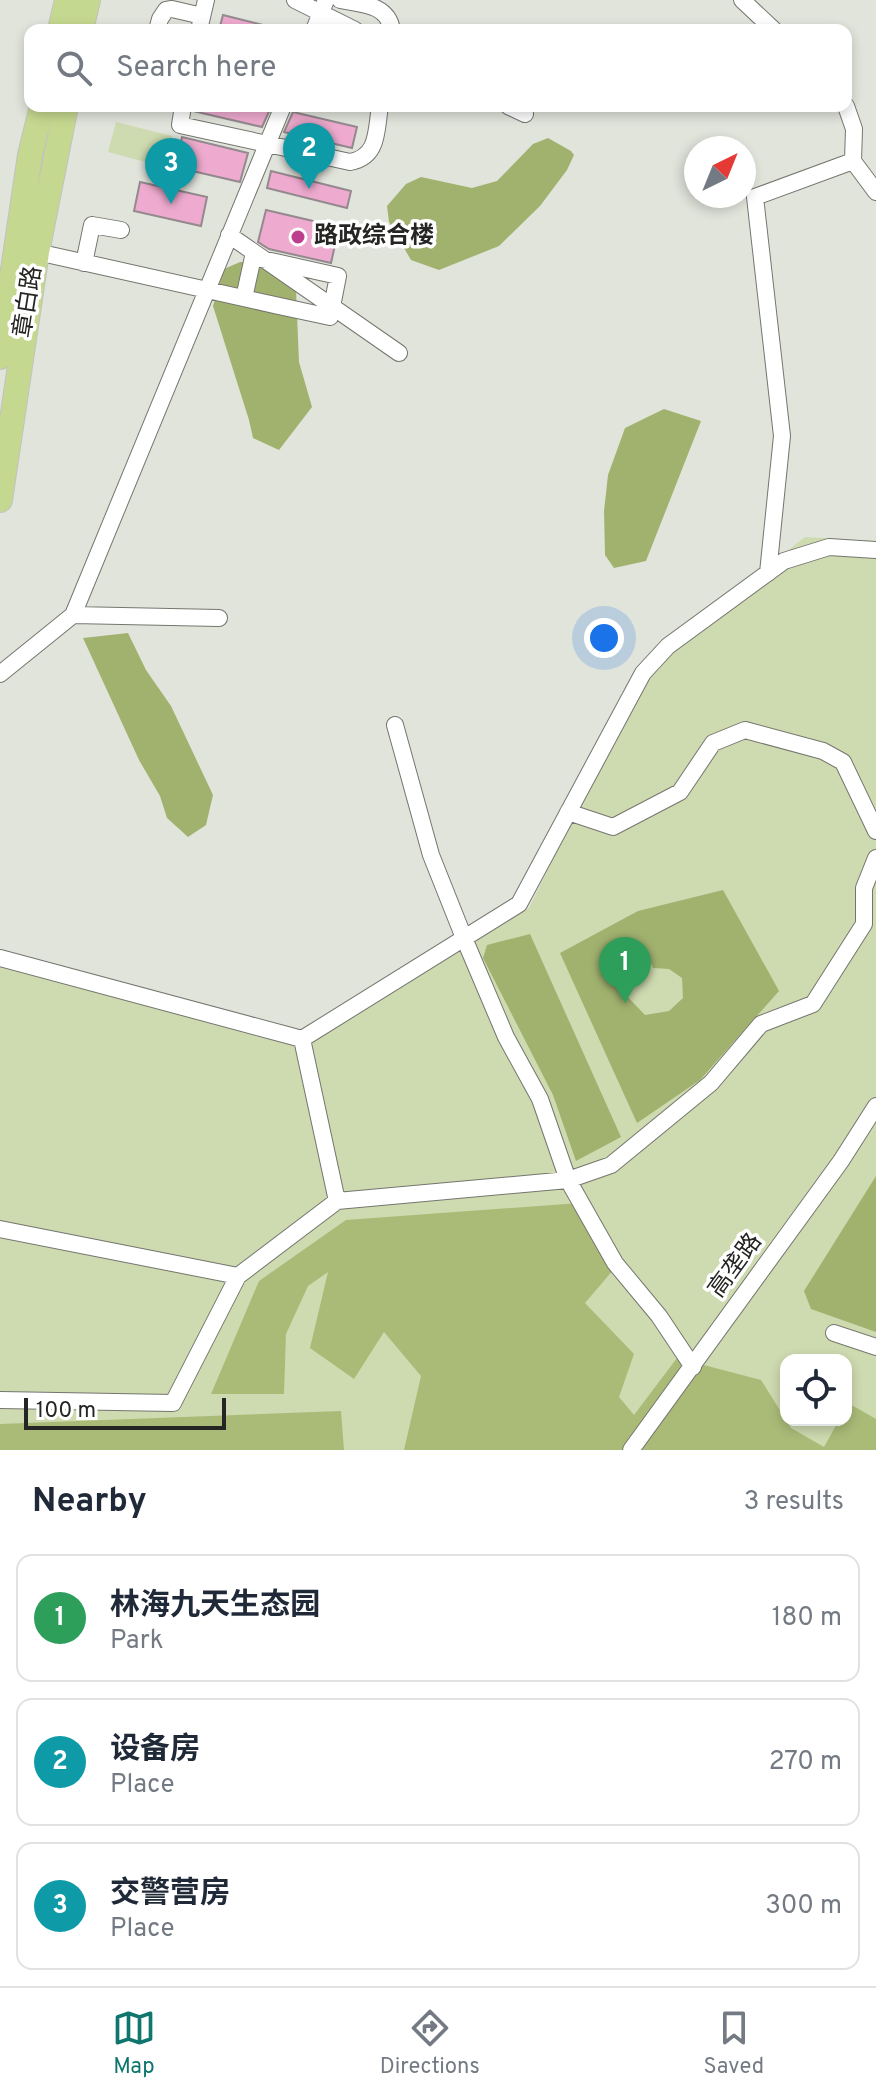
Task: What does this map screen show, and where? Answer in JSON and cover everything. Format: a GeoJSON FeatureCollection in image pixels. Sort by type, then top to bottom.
{"type":"FeatureCollection","features":[{"type":"Feature","properties":{"kind":"highway"},"geometry":{"type":"LineString","coordinates":[[61,24],[67,0]]}},
{"type":"Feature","properties":{"kind":"highway"},"geometry":{"type":"LineString","coordinates":[[82,24],[88,0]]}},
{"type":"Feature","properties":{"kind":"highway","name":"章白路"},"geometry":{"type":"LineString","coordinates":[[0,357],[30,155],[41,112]]}},
{"type":"Feature","properties":{"kind":"highway","name":"章白路"},"geometry":{"type":"LineString","coordinates":[[0,500],[37,252],[65,112]]}},
{"type":"Feature","properties":{"kind":"street"},"geometry":{"type":"LineString","coordinates":[[295,0],[324,6],[347,24]]}},
{"type":"Feature","properties":{"kind":"street"},"geometry":{"type":"LineString","coordinates":[[340,0],[380,9],[390,24]]}},
{"type":"Feature","properties":{"kind":"street"},"geometry":{"type":"LineString","coordinates":[[742,0],[768,24]]}},
{"type":"Feature","properties":{"kind":"street"},"geometry":{"type":"LineString","coordinates":[[159,24],[166,10],[202,15]]}},
{"type":"Feature","properties":{"kind":"street"},"geometry":{"type":"LineString","coordinates":[[182,112],[180,125],[350,162],[369,154],[379,112]]}},
{"type":"Feature","properties":{"kind":"street"},"geometry":{"type":"LineString","coordinates":[[0,674],[73,615],[280,112]]}},
{"type":"Feature","properties":{"kind":"street"},"geometry":{"type":"LineString","coordinates":[[521,112],[525,114]]}},
{"type":"Feature","properties":{"kind":"street"},"geometry":{"type":"LineString","coordinates":[[848,112],[854,129],[853,161],[876,192]]}},
{"type":"Feature","properties":{"kind":"street"},"geometry":{"type":"LineString","coordinates":[[768,573],[782,436],[755,197],[853,161]]}},
{"type":"Feature","properties":{"kind":"street"},"geometry":{"type":"LineString","coordinates":[[84,263],[92,225],[121,230]]}},
{"type":"Feature","properties":{"kind":"street"},"geometry":{"type":"LineString","coordinates":[[229,235],[399,353]]}},
{"type":"Feature","properties":{"kind":"street"},"geometry":{"type":"LineString","coordinates":[[37,252],[84,263],[330,317],[338,276],[253,257],[244,298]]}},
{"type":"Feature","properties":{"kind":"street"},"geometry":{"type":"LineString","coordinates":[[0,958],[302,1039],[519,904],[643,673],[668,646],[784,561],[829,547],[876,550]]}},
{"type":"Feature","properties":{"kind":"street"},"geometry":{"type":"LineString","coordinates":[[73,615],[219,618]]}},
{"type":"Feature","properties":{"kind":"street"},"geometry":{"type":"LineString","coordinates":[[395,725],[431,855],[506,1037],[540,1099],[568,1180],[615,1263],[659,1316],[693,1367]]}},
{"type":"Feature","properties":{"kind":"street"},"geometry":{"type":"LineString","coordinates":[[568,812],[613,827],[680,792],[713,743],[745,730],[823,751],[843,762],[876,831]]}},
{"type":"Feature","properties":{"kind":"street"},"geometry":{"type":"LineString","coordinates":[[0,1400],[173,1403],[238,1276],[337,1201],[568,1180],[611,1165],[711,1083],[761,1024],[813,1004],[864,924],[864,888],[876,858]]}},
{"type":"Feature","properties":{"kind":"street"},"geometry":{"type":"LineString","coordinates":[[302,1039],[337,1201]]}},
{"type":"Feature","properties":{"kind":"street","name":"高垄路"},"geometry":{"type":"LineString","coordinates":[[631,1450],[841,1161],[876,1106]]}},
{"type":"Feature","properties":{"kind":"street"},"geometry":{"type":"LineString","coordinates":[[0,1229],[238,1276]]}},
{"type":"Feature","properties":{"kind":"street"},"geometry":{"type":"LineString","coordinates":[[834,1333],[876,1347]]}},
{"type":"Feature","properties":{"kind":"shaded area"},"geometry":{"type":"Polygon","coordinates":[[[116,122],[172,136],[164,167],[108,152],[116,122]]]}},
{"type":"Feature","properties":{"kind":"shaded area"},"geometry":{"type":"Polygon","coordinates":[[[548,138],[574,155],[567,170],[540,206],[499,246],[439,270],[411,260],[389,222],[387,206],[406,184],[421,177],[472,188],[497,181],[533,144],[548,138]]]}},
{"type":"Feature","properties":{"kind":"shaded area"},"geometry":{"type":"Polygon","coordinates":[[[240,262],[256,262],[296,289],[299,362],[312,407],[279,450],[253,438],[213,306],[224,269],[240,262]]]}},
{"type":"Feature","properties":{"kind":"shaded area"},"geometry":{"type":"Polygon","coordinates":[[[664,409],[701,421],[646,561],[614,568],[605,555],[604,511],[608,475],[625,428],[664,409]]]}},
{"type":"Feature","properties":{"kind":"shaded area"},"geometry":{"type":"Polygon","coordinates":[[[805,537],[876,541],[876,1450],[0,1450],[0,961],[305,1044],[529,908],[651,660],[805,537]]]}},
{"type":"Feature","properties":{"kind":"shaded area"},"geometry":{"type":"Polygon","coordinates":[[[128,633],[146,670],[171,706],[213,795],[206,825],[188,837],[167,818],[160,796],[139,760],[83,638],[128,633]]]}},
{"type":"Feature","properties":{"kind":"shaded area"},"geometry":{"type":"Polygon","coordinates":[[[723,890],[779,991],[700,1080],[637,1123],[560,953],[638,911],[723,890]],[[647,953],[640,957],[644,969],[630,979],[623,992],[645,1015],[669,1011],[683,998],[682,978],[669,969],[653,968],[647,953]]]}},
{"type":"Feature","properties":{"kind":"shaded area"},"geometry":{"type":"Polygon","coordinates":[[[530,934],[621,1137],[576,1161],[553,1095],[483,958],[487,945],[530,934]]]}},
{"type":"Feature","properties":{"kind":"shaded area"},"geometry":{"type":"Polygon","coordinates":[[[876,1176],[876,1332],[811,1309],[804,1291],[876,1176]]]}},
{"type":"Feature","properties":{"kind":"shaded area"},"geometry":{"type":"Polygon","coordinates":[[[580,1203],[614,1269],[585,1303],[634,1354],[619,1397],[634,1415],[677,1358],[761,1380],[780,1410],[780,1426],[790,1426],[824,1447],[836,1426],[852,1426],[852,1405],[876,1419],[876,1450],[404,1450],[421,1376],[384,1332],[354,1379],[310,1348],[328,1272],[308,1286],[286,1334],[284,1394],[211,1394],[259,1281],[346,1220],[580,1203]]]}},
{"type":"Feature","properties":{"kind":"shaded area"},"geometry":{"type":"Polygon","coordinates":[[[341,1411],[344,1450],[0,1450],[0,1424],[341,1411]]]}},
{"type":"Feature","properties":{"kind":"building"},"geometry":{"type":"Polygon","coordinates":[[[223,15],[259,24],[221,24],[223,15]]]}},
{"type":"Feature","properties":{"kind":"building"},"geometry":{"type":"Polygon","coordinates":[[[197,112],[269,112],[262,127],[197,112]]]}},
{"type":"Feature","properties":{"kind":"building"},"geometry":{"type":"Polygon","coordinates":[[[293,112],[357,127],[352,148],[284,132],[293,112]]]}},
{"type":"Feature","properties":{"kind":"building"},"geometry":{"type":"Polygon","coordinates":[[[182,137],[248,153],[240,182],[175,167],[182,137]]]}},
{"type":"Feature","properties":{"kind":"building"},"geometry":{"type":"Polygon","coordinates":[[[271,171],[351,191],[347,208],[267,188],[271,171]]]}},
{"type":"Feature","properties":{"kind":"building"},"geometry":{"type":"Polygon","coordinates":[[[140,182],[207,197],[201,226],[134,211],[140,182]]]}},
{"type":"Feature","properties":{"kind":"building","name":"路政综合楼"},"geometry":{"type":"Polygon","coordinates":[[[266,210],[339,227],[331,263],[269,249],[258,242],[266,210]]]}},
{"type":"Feature","properties":{"kind":"place","name":"设备房"},"geometry":{"type":"Point","coordinates":[309,189]}},
{"type":"Feature","properties":{"kind":"place","name":"交警营房"},"geometry":{"type":"Point","coordinates":[171,204]}},
{"type":"Feature","properties":{"kind":"place","name":"路政综合楼"},"geometry":{"type":"Point","coordinates":[298,237]}},
{"type":"Feature","properties":{"kind":"place","name":"林海九天生态园"},"geometry":{"type":"Point","coordinates":[625,1003]}}]}
